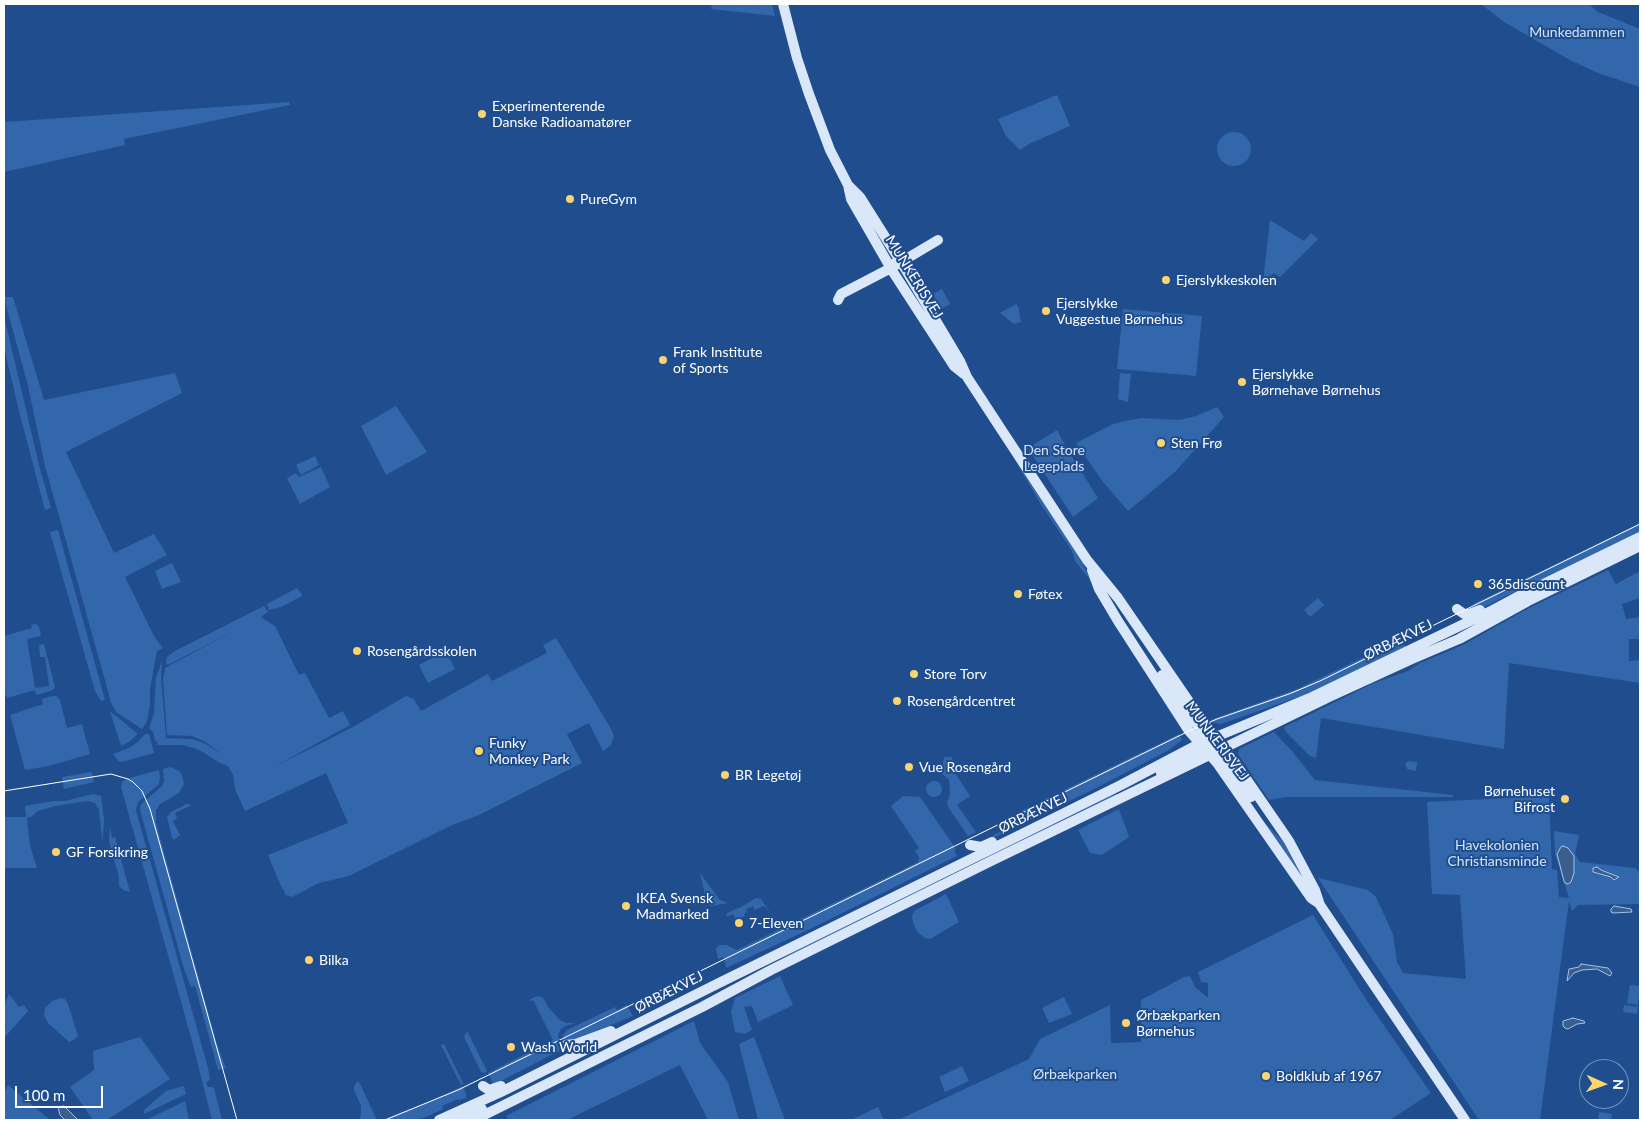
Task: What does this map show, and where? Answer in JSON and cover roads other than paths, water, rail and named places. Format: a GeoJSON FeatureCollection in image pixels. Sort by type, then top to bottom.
{"type":"FeatureCollection","features":[{"type":"Feature","properties":{"kind":"main road","name":"MUNKERISVEJ"},"geometry":{"type":"LineString","coordinates":[[783,4],[809,94],[830,150],[848,185],[851,199],[859,213],[941,329],[967,377],[1088,560],[1118,598],[1157,657],[1208,726],[1213,747],[1311,898],[1320,905]]}},
{"type":"Feature","properties":{"kind":"main road","name":"MUNKERISVEJ"},"geometry":{"type":"LineString","coordinates":[[848,185],[860,197],[896,265],[954,366],[967,377]]}},
{"type":"Feature","properties":{"kind":"main road"},"geometry":{"type":"LineString","coordinates":[[838,300],[842,294],[938,240]]}},
{"type":"Feature","properties":{"kind":"main road","name":"ØRBÆKVEJ"},"geometry":{"type":"LineString","coordinates":[[474,1120],[718,999],[771,970],[1148,785],[1166,769],[1258,725],[1273,714],[1464,624],[1640,536]]}},
{"type":"Feature","properties":{"kind":"main road","name":"ØRBÆKVEJ"},"geometry":{"type":"LineString","coordinates":[[440,1120],[622,1032],[760,957],[784,952],[1121,785],[1213,747],[1459,639],[1528,601],[1640,546]]}},
{"type":"Feature","properties":{"kind":"main road","name":"MUNKERISVEJ"},"geometry":{"type":"LineString","coordinates":[[1088,560],[1099,589],[1189,731],[1213,747],[1261,811],[1275,822],[1299,860],[1315,890],[1320,905],[1465,1120]]}},
{"type":"Feature","properties":{"kind":"main road"},"geometry":{"type":"LineString","coordinates":[[1456,609],[1464,614],[1469,614],[1502,600],[1523,594]]}},
{"type":"Feature","properties":{"kind":"main road"},"geometry":{"type":"LineString","coordinates":[[1412,659],[1422,650],[1462,630],[1464,624]]}},
{"type":"Feature","properties":{"kind":"main road"},"geometry":{"type":"LineString","coordinates":[[1208,726],[1212,728],[1222,726],[1266,710],[1312,697]]}},
{"type":"Feature","properties":{"kind":"main road"},"geometry":{"type":"LineString","coordinates":[[1126,796],[1147,790],[1211,760],[1213,747]]}},
{"type":"Feature","properties":{"kind":"main road"},"geometry":{"type":"LineString","coordinates":[[970,845],[981,847],[1007,837],[1022,834]]}},
{"type":"Feature","properties":{"kind":"main road"},"geometry":{"type":"LineString","coordinates":[[898,907],[974,863],[977,856]]}},
{"type":"Feature","properties":{"kind":"main road"},"geometry":{"type":"LineString","coordinates":[[718,999],[723,988],[769,964],[784,952]]}},
{"type":"Feature","properties":{"kind":"main road"},"geometry":{"type":"LineString","coordinates":[[621,1047],[634,1034],[714,992],[717,980]]}},
{"type":"Feature","properties":{"kind":"main road"},"geometry":{"type":"LineString","coordinates":[[566,1045],[576,1044],[608,1032],[622,1032]]}},
{"type":"Feature","properties":{"kind":"main road"},"geometry":{"type":"LineString","coordinates":[[483,1086],[486,1089],[493,1089],[527,1073],[544,1070]]}},
{"type":"Feature","properties":{"kind":"main road"},"geometry":{"type":"LineString","coordinates":[[491,1112],[494,1104],[528,1084],[544,1070]]}},
{"type":"Feature","properties":{"kind":"main road"},"geometry":{"type":"LineString","coordinates":[[458,1120],[482,1109],[486,1106],[488,1098]]}},
{"type":"Feature","properties":{"kind":"tram line"},"geometry":{"type":"LineString","coordinates":[[385,1120],[458,1090],[1189,731],[1320,681],[1640,524]]}},
{"type":"Feature","properties":{"kind":"tram line"},"geometry":{"type":"LineString","coordinates":[[4,791],[111,774],[128,779],[142,791],[150,809],[237,1120]]}},
{"type":"Feature","properties":{"kind":"place","name":"Experimenterende Danske Radioamatører"},"geometry":{"type":"Point","coordinates":[482,114]}},
{"type":"Feature","properties":{"kind":"place","name":"PureGym"},"geometry":{"type":"Point","coordinates":[570,199]}},
{"type":"Feature","properties":{"kind":"place","name":"Ejerslykkeskolen"},"geometry":{"type":"Point","coordinates":[1166,280]}},
{"type":"Feature","properties":{"kind":"place","name":"Ejerslykke Vuggestue Børnehus"},"geometry":{"type":"Point","coordinates":[1046,311]}},
{"type":"Feature","properties":{"kind":"place","name":"Frank Institute of Sports"},"geometry":{"type":"Point","coordinates":[663,360]}},
{"type":"Feature","properties":{"kind":"place","name":"Ejerslykke Børnehave Børnehus"},"geometry":{"type":"Point","coordinates":[1242,382]}},
{"type":"Feature","properties":{"kind":"place","name":"Sten Frø"},"geometry":{"type":"Point","coordinates":[1161,443]}},
{"type":"Feature","properties":{"kind":"place","name":"365discount"},"geometry":{"type":"Point","coordinates":[1478,584]}},
{"type":"Feature","properties":{"kind":"place","name":"Føtex"},"geometry":{"type":"Point","coordinates":[1018,594]}},
{"type":"Feature","properties":{"kind":"place","name":"Rosengårdsskolen"},"geometry":{"type":"Point","coordinates":[357,651]}},
{"type":"Feature","properties":{"kind":"place","name":"Store Torv"},"geometry":{"type":"Point","coordinates":[914,674]}},
{"type":"Feature","properties":{"kind":"place","name":"Rosengårdcentret"},"geometry":{"type":"Point","coordinates":[897,701]}},
{"type":"Feature","properties":{"kind":"place","name":"Funky Monkey Park"},"geometry":{"type":"Point","coordinates":[479,751]}},
{"type":"Feature","properties":{"kind":"place","name":"Vue Rosengård"},"geometry":{"type":"Point","coordinates":[909,767]}},
{"type":"Feature","properties":{"kind":"place","name":"BR Legetøj"},"geometry":{"type":"Point","coordinates":[725,775]}},
{"type":"Feature","properties":{"kind":"place","name":"Børnehuset Bifrost"},"geometry":{"type":"Point","coordinates":[1565,799]}},
{"type":"Feature","properties":{"kind":"place","name":"GF Forsikring"},"geometry":{"type":"Point","coordinates":[56,852]}},
{"type":"Feature","properties":{"kind":"place","name":"IKEA Svensk Madmarked"},"geometry":{"type":"Point","coordinates":[626,906]}},
{"type":"Feature","properties":{"kind":"place","name":"7-Eleven"},"geometry":{"type":"Point","coordinates":[739,923]}},
{"type":"Feature","properties":{"kind":"place","name":"Bilka"},"geometry":{"type":"Point","coordinates":[309,960]}},
{"type":"Feature","properties":{"kind":"place","name":"Ørbækparken Børnehus"},"geometry":{"type":"Point","coordinates":[1126,1023]}},
{"type":"Feature","properties":{"kind":"place","name":"Wash World"},"geometry":{"type":"Point","coordinates":[511,1047]}},
{"type":"Feature","properties":{"kind":"place","name":"Boldklub af 1967"},"geometry":{"type":"Point","coordinates":[1266,1076]}},
{"type":"Feature","properties":{"kind":"park label","name":"Munkedammen"},"geometry":{"type":"Point","coordinates":[1577,32]}},
{"type":"Feature","properties":{"kind":"park label","name":"Den Store Legeplads"},"geometry":{"type":"Point","coordinates":[1054,458]}},
{"type":"Feature","properties":{"kind":"park label","name":"Havekolonien Christiansminde"},"geometry":{"type":"Point","coordinates":[1497,854]}},
{"type":"Feature","properties":{"kind":"park label","name":"Ørbækparken"},"geometry":{"type":"Point","coordinates":[1075,1074]}}]}
